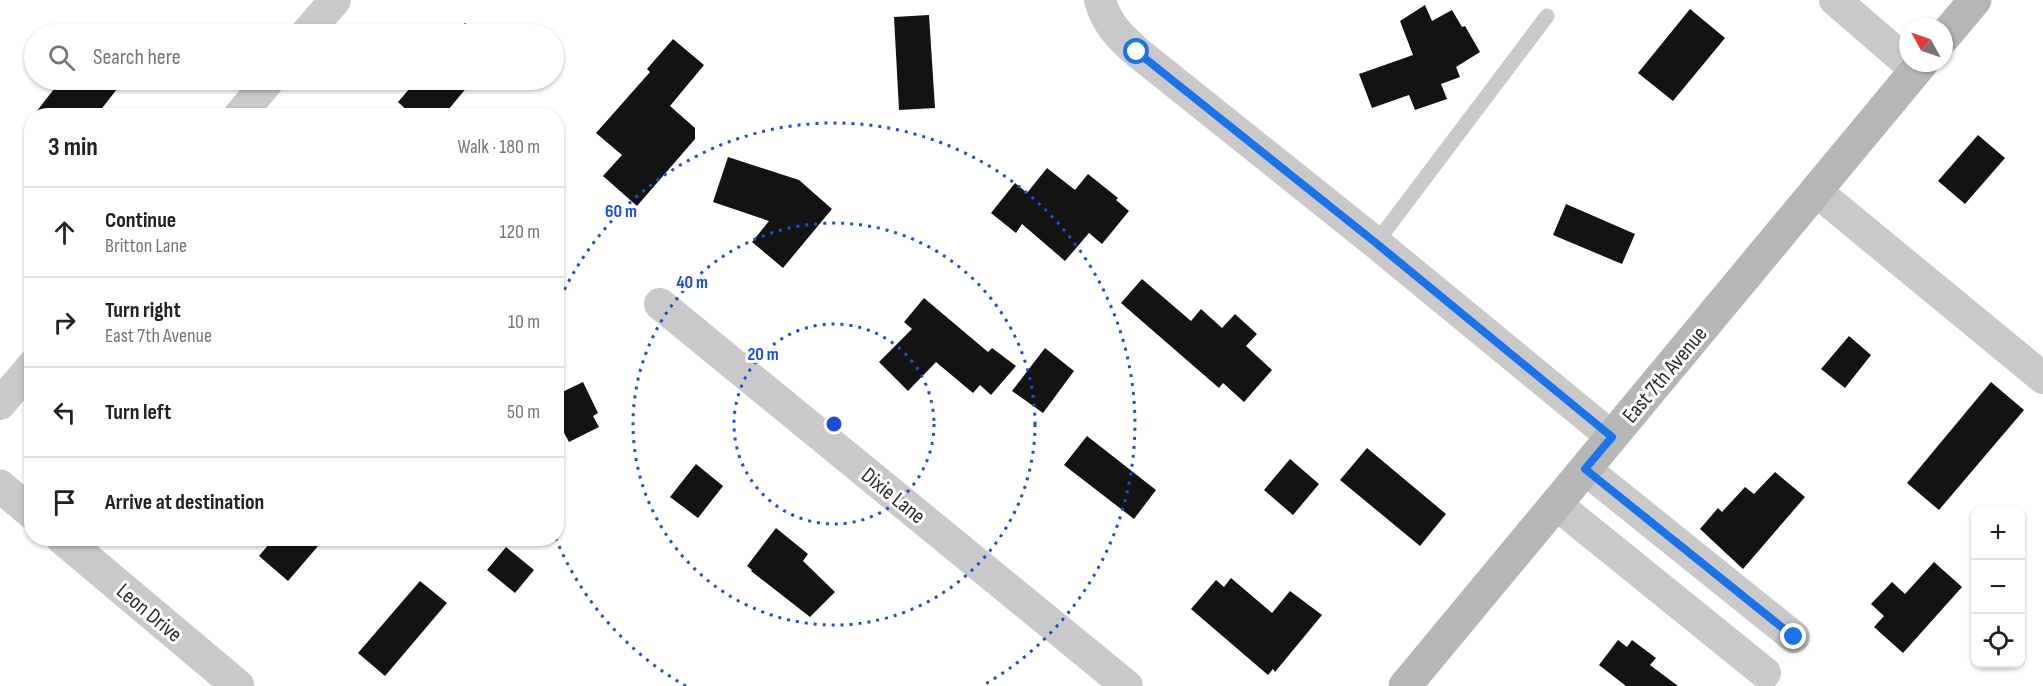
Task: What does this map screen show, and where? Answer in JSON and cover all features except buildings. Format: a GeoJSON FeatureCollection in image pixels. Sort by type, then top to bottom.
{"type":"FeatureCollection","features":[{"type":"Feature","properties":{"kind":"main road"},"geometry":{"type":"LineString","coordinates":[[1953,26],[1975,0]]}},
{"type":"Feature","properties":{"kind":"main road","name":"East 7th Avenue"},"geometry":{"type":"LineString","coordinates":[[1405,686],[1816,191],[1909,72]]}},
{"type":"Feature","properties":{"kind":"street"},"geometry":{"type":"LineString","coordinates":[[315,24],[335,0]]}},
{"type":"Feature","properties":{"kind":"street"},"geometry":{"type":"LineString","coordinates":[[1100,0],[1104,14],[1117,34],[1612,437]]}},
{"type":"Feature","properties":{"kind":"street"},"geometry":{"type":"LineString","coordinates":[[1835,0],[1899,53]]}},
{"type":"Feature","properties":{"kind":"street"},"geometry":{"type":"LineString","coordinates":[[246,108],[261,90]]}},
{"type":"Feature","properties":{"kind":"street"},"geometry":{"type":"LineString","coordinates":[[1816,191],[2043,378]]}},
{"type":"Feature","properties":{"kind":"street","name":"Dixie Lane"},"geometry":{"type":"LineString","coordinates":[[660,304],[1128,686]]}},
{"type":"Feature","properties":{"kind":"street"},"geometry":{"type":"LineString","coordinates":[[0,404],[24,376]]}},
{"type":"Feature","properties":{"kind":"street"},"geometry":{"type":"LineString","coordinates":[[1585,469],[1794,637]]}},
{"type":"Feature","properties":{"kind":"street"},"geometry":{"type":"LineString","coordinates":[[0,486],[24,506]]}},
{"type":"Feature","properties":{"kind":"street"},"geometry":{"type":"LineString","coordinates":[[1556,504],[1765,674]]}},
{"type":"Feature","properties":{"kind":"street","name":"Leon Drive"},"geometry":{"type":"LineString","coordinates":[[72,546],[238,686]]}},
{"type":"Feature","properties":{"kind":"lane"},"geometry":{"type":"LineString","coordinates":[[1376,243],[1547,16]]}},
{"type":"Feature","properties":{"kind":"route"},"geometry":{"type":"LineString","coordinates":[[1137,52],[1376,243],[1612,437],[1585,469],[1794,637]]}}]}
